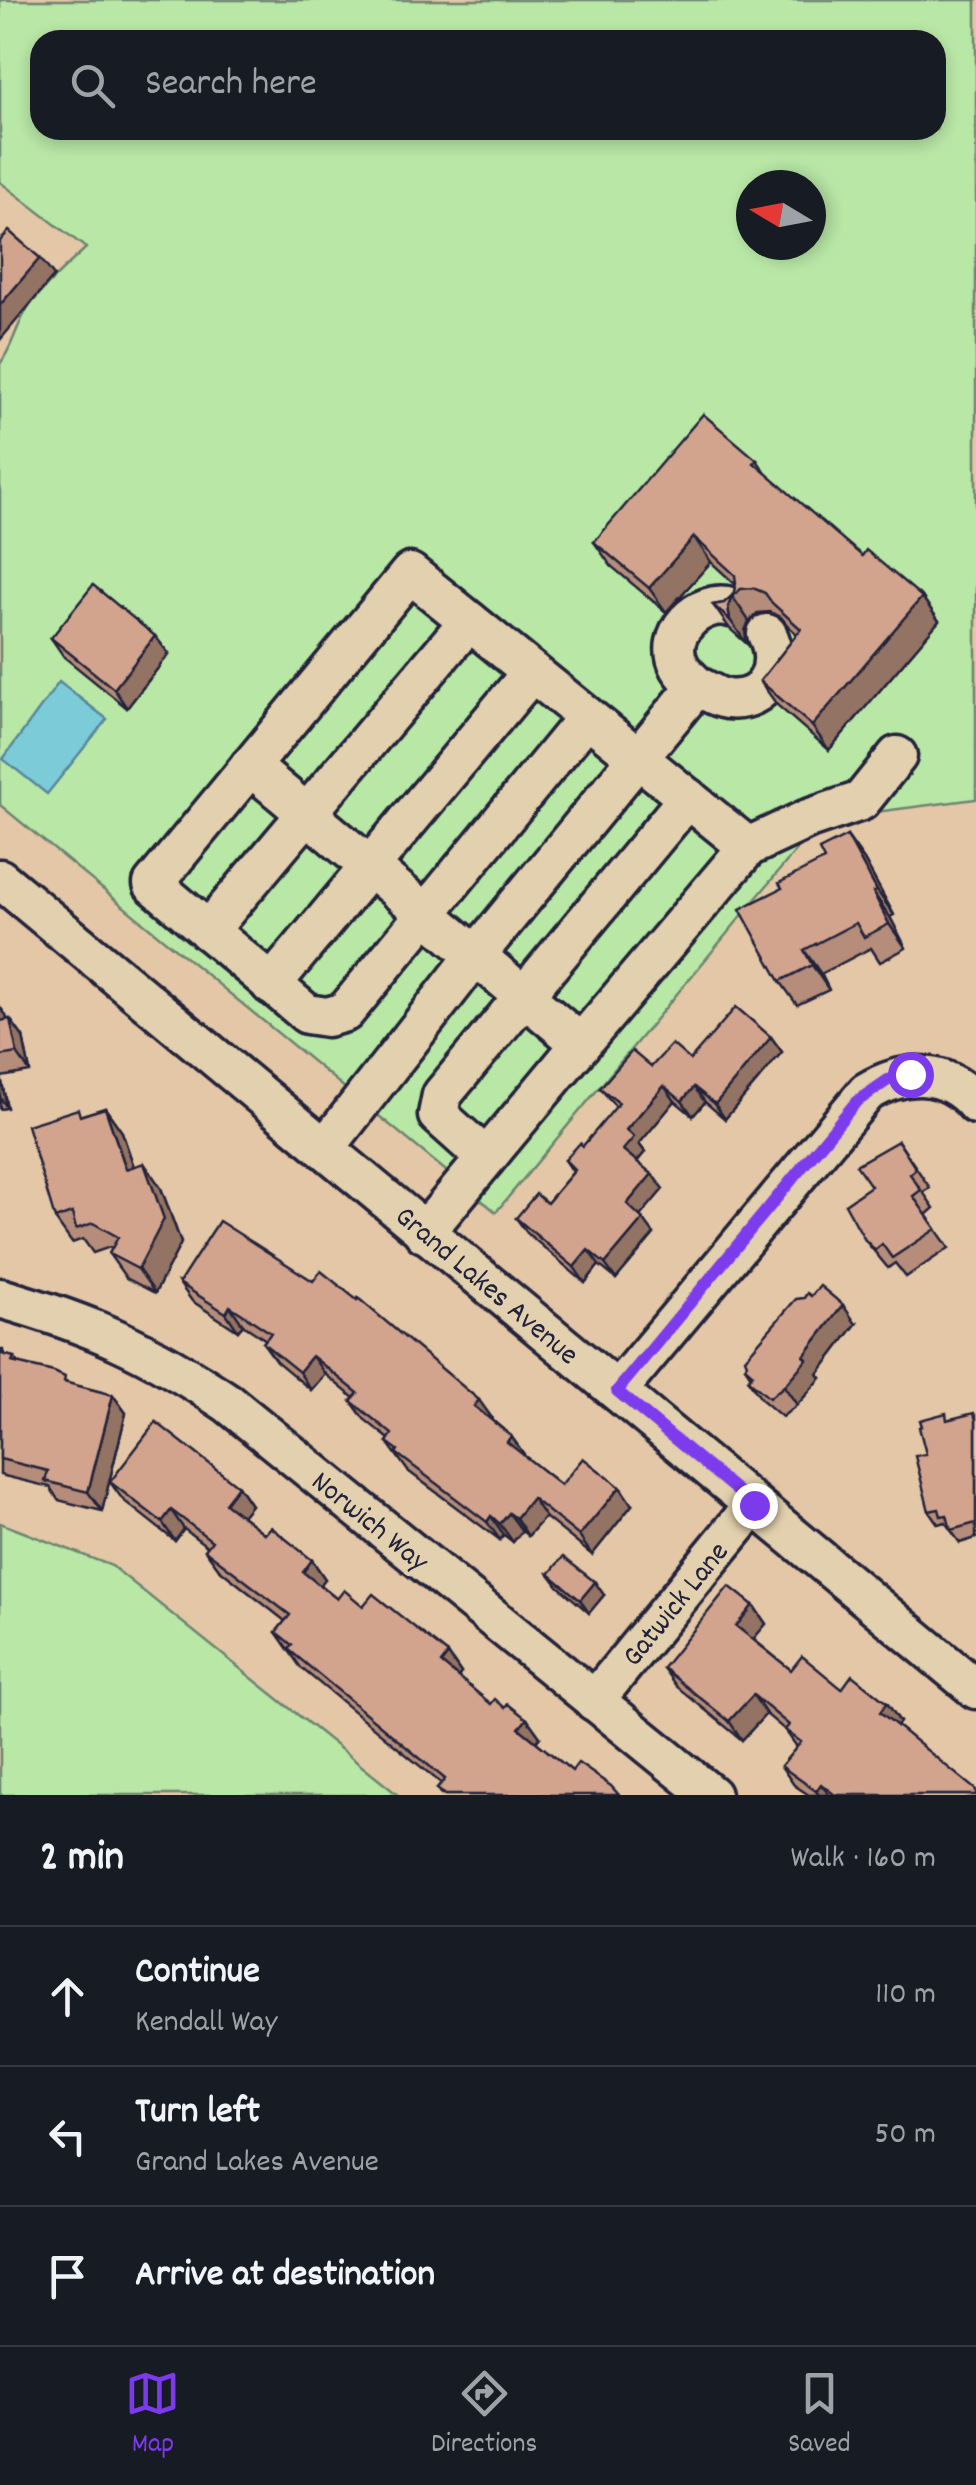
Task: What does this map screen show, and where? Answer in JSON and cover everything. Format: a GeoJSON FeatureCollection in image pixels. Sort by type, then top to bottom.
{"type":"FeatureCollection","features":[{"type":"Feature","properties":{"kind":"street"},"geometry":{"type":"LineString","coordinates":[[587,717],[345,1012],[327,1017],[307,1014],[153,884],[410,573],[748,846]]}},
{"type":"Feature","properties":{"kind":"street"},"geometry":{"type":"LineString","coordinates":[[732,607],[702,607],[686,622],[678,644],[678,665],[697,686],[726,699],[749,697],[758,691],[766,684],[776,662],[767,634]]}},
{"type":"Feature","properties":{"kind":"street"},"geometry":{"type":"LineString","coordinates":[[208,931],[468,621]]}},
{"type":"Feature","properties":{"kind":"street"},"geometry":{"type":"LineString","coordinates":[[272,985],[532,672]]}},
{"type":"Feature","properties":{"kind":"street"},"geometry":{"type":"LineString","coordinates":[[325,1148],[476,955],[697,686]]}},
{"type":"Feature","properties":{"kind":"street"},"geometry":{"type":"LineString","coordinates":[[424,1232],[748,846],[808,819],[862,801],[897,756]]}},
{"type":"Feature","properties":{"kind":"street"},"geometry":{"type":"LineString","coordinates":[[250,766],[582,1044]]}},
{"type":"Feature","properties":{"kind":"street"},"geometry":{"type":"LineString","coordinates":[[486,1158],[438,1114],[442,1095],[688,798]]}},
{"type":"Feature","properties":{"kind":"street","name":"Grand Lakes Avenue"},"geometry":{"type":"LineString","coordinates":[[0,879],[976,1689]]}},
{"type":"Feature","properties":{"kind":"street"},"geometry":{"type":"LineString","coordinates":[[617,1391],[856,1102],[888,1080],[910,1074],[933,1076],[954,1084],[976,1104]]}},
{"type":"Feature","properties":{"kind":"street","name":"Norwich Way"},"geometry":{"type":"LineString","coordinates":[[0,1298],[64,1316],[121,1339],[228,1403],[711,1795]]}},
{"type":"Feature","properties":{"kind":"street","name":"Gatwick Lane"},"geometry":{"type":"LineString","coordinates":[[594,1701],[754,1505]]}},
{"type":"Feature","properties":{"kind":"green space"},"geometry":{"type":"Polygon","coordinates":[[[0,0],[976,0],[976,799],[822,819],[496,1212],[0,805],[0,364],[31,304],[86,248],[0,182],[0,0]]]}},
{"type":"Feature","properties":{"kind":"green space"},"geometry":{"type":"Polygon","coordinates":[[[0,1523],[112,1566],[398,1795],[0,1795],[0,1523]]]}},
{"type":"Feature","properties":{"kind":"water"},"geometry":{"type":"Polygon","coordinates":[[[59,682],[107,719],[47,794],[3,759],[59,682]]]}},
{"type":"Feature","properties":{"kind":"building"},"geometry":{"type":"Polygon","coordinates":[[[9,231],[40,258],[0,305],[0,241],[9,231]]]}},
{"type":"Feature","properties":{"kind":"building"},"geometry":{"type":"Polygon","coordinates":[[[703,414],[862,556],[866,550],[922,597],[812,726],[760,681],[801,629],[765,593],[741,589],[732,596],[728,607],[730,620],[713,605],[724,603],[733,595],[735,575],[694,537],[649,588],[594,542],[703,414]]]}},
{"type":"Feature","properties":{"kind":"building"},"geometry":{"type":"Polygon","coordinates":[[[93,585],[155,636],[114,689],[51,638],[93,585]]]}},
{"type":"Feature","properties":{"kind":"building"},"geometry":{"type":"Polygon","coordinates":[[[847,836],[877,891],[873,892],[889,924],[864,937],[856,923],[804,950],[812,965],[780,981],[740,909],[782,888],[779,883],[824,860],[819,850],[847,836]]]}},
{"type":"Feature","properties":{"kind":"building"},"geometry":{"type":"Polygon","coordinates":[[[736,1007],[771,1037],[715,1104],[694,1087],[682,1101],[664,1086],[626,1130],[634,1137],[623,1150],[652,1174],[627,1204],[643,1219],[605,1264],[588,1250],[574,1267],[516,1218],[536,1194],[547,1203],[575,1170],[565,1160],[580,1143],[583,1146],[619,1103],[600,1088],[632,1051],[651,1067],[672,1044],[690,1060],[736,1007]]]}},
{"type":"Feature","properties":{"kind":"building"},"geometry":{"type":"Polygon","coordinates":[[[10,1019],[17,1053],[0,1056],[0,1021],[10,1019]]]}},
{"type":"Feature","properties":{"kind":"building"},"geometry":{"type":"Polygon","coordinates":[[[105,1108],[126,1169],[144,1163],[164,1219],[138,1269],[109,1254],[118,1237],[93,1223],[76,1229],[72,1213],[55,1219],[27,1125],[78,1109],[80,1116],[105,1108]]]}},
{"type":"Feature","properties":{"kind":"building"},"geometry":{"type":"Polygon","coordinates":[[[898,1141],[916,1169],[910,1174],[921,1190],[913,1196],[936,1229],[892,1258],[882,1244],[875,1250],[865,1240],[845,1204],[871,1186],[856,1165],[898,1141]]]}},
{"type":"Feature","properties":{"kind":"building"},"geometry":{"type":"Polygon","coordinates":[[[219,1221],[313,1281],[321,1271],[358,1298],[479,1400],[474,1406],[511,1436],[507,1442],[561,1485],[583,1458],[620,1487],[579,1536],[532,1498],[516,1518],[509,1513],[500,1524],[491,1516],[487,1522],[396,1453],[398,1450],[387,1442],[392,1434],[351,1401],[358,1393],[312,1356],[299,1372],[263,1343],[271,1333],[230,1306],[226,1313],[179,1283],[219,1221]]]}},
{"type":"Feature","properties":{"kind":"building"},"geometry":{"type":"Polygon","coordinates":[[[820,1286],[843,1305],[804,1356],[807,1359],[769,1398],[748,1380],[753,1374],[745,1367],[745,1358],[796,1299],[807,1293],[811,1296],[820,1286]]]}},
{"type":"Feature","properties":{"kind":"building"},"geometry":{"type":"Polygon","coordinates":[[[0,1349],[2,1354],[14,1357],[12,1362],[54,1372],[65,1377],[64,1382],[113,1395],[88,1492],[45,1481],[48,1471],[0,1459],[0,1349]]]}},
{"type":"Feature","properties":{"kind":"building"},"geometry":{"type":"Polygon","coordinates":[[[946,1413],[947,1420],[974,1413],[976,1420],[976,1523],[951,1530],[947,1515],[941,1516],[939,1509],[929,1511],[915,1456],[926,1454],[920,1420],[946,1413]]]}},
{"type":"Feature","properties":{"kind":"building"},"geometry":{"type":"Polygon","coordinates":[[[156,1422],[238,1486],[225,1503],[265,1534],[271,1527],[312,1560],[303,1572],[337,1599],[344,1590],[363,1606],[373,1594],[448,1654],[441,1663],[491,1704],[495,1699],[505,1708],[508,1704],[527,1719],[519,1728],[572,1771],[578,1763],[619,1795],[445,1795],[437,1789],[445,1779],[288,1649],[292,1645],[276,1632],[290,1615],[205,1550],[212,1541],[171,1510],[162,1522],[110,1482],[156,1422]]]}},
{"type":"Feature","properties":{"kind":"building"},"geometry":{"type":"Polygon","coordinates":[[[563,1557],[595,1582],[580,1600],[549,1574],[563,1557]]]}},
{"type":"Feature","properties":{"kind":"building"},"geometry":{"type":"Polygon","coordinates":[[[729,1586],[753,1605],[736,1626],[791,1670],[802,1656],[842,1689],[852,1675],[887,1703],[880,1712],[976,1790],[976,1795],[835,1795],[821,1784],[816,1791],[781,1766],[801,1742],[785,1730],[789,1725],[753,1695],[729,1721],[663,1668],[729,1586]]]}},
{"type":"Feature","properties":{"kind":"route"},"geometry":{"type":"LineString","coordinates":[[754,1505],[617,1391],[856,1102],[888,1080],[910,1074]]}}]}
